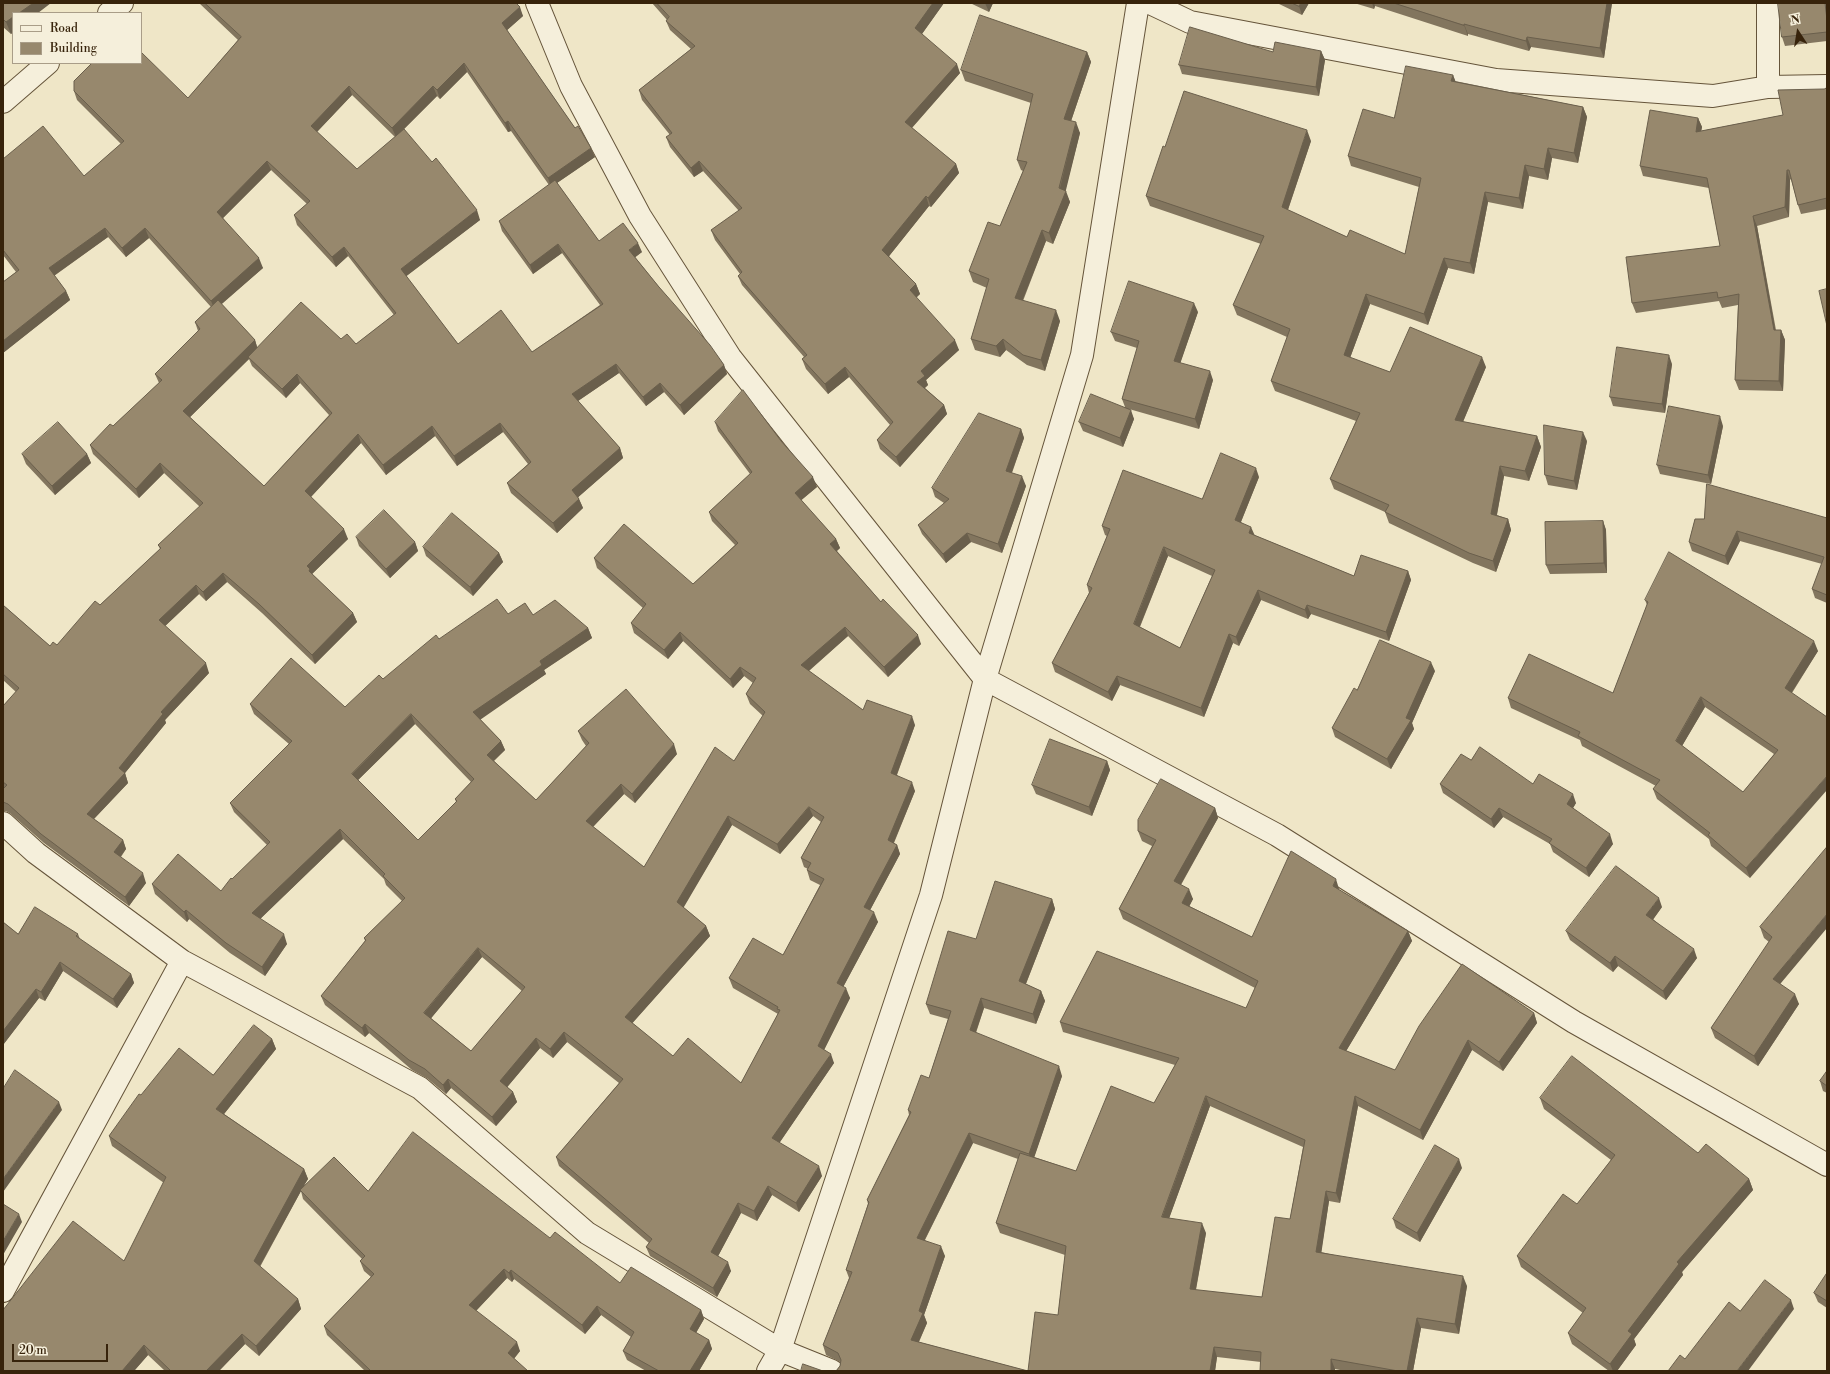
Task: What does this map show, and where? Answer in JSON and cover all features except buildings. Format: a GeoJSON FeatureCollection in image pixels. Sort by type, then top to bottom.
{"type":"FeatureCollection","features":[{"type":"Feature","properties":{"kind":"street"},"geometry":{"type":"LineString","coordinates":[[110,12],[122,3]]}},
{"type":"Feature","properties":{"kind":"street"},"geometry":{"type":"LineString","coordinates":[[537,3],[570,86],[640,216],[730,358],[985,679],[1277,835],[1574,1022],[1827,1165]]}},
{"type":"Feature","properties":{"kind":"street"},"geometry":{"type":"LineString","coordinates":[[768,1371],[780,1350],[931,895],[985,679],[1082,355],[1138,3]]}},
{"type":"Feature","properties":{"kind":"street"},"geometry":{"type":"LineString","coordinates":[[1150,3],[1190,22],[1496,80],[1713,96],[1768,87],[1827,86]]}},
{"type":"Feature","properties":{"kind":"street"},"geometry":{"type":"LineString","coordinates":[[1768,3],[1768,87]]}},
{"type":"Feature","properties":{"kind":"street"},"geometry":{"type":"LineString","coordinates":[[3,102],[47,64]]}},
{"type":"Feature","properties":{"kind":"street"},"geometry":{"type":"LineString","coordinates":[[3,823],[36,853],[182,961],[420,1088],[587,1233],[780,1350],[832,1371]]}},
{"type":"Feature","properties":{"kind":"street"},"geometry":{"type":"LineString","coordinates":[[3,1291],[182,961]]}}]}
